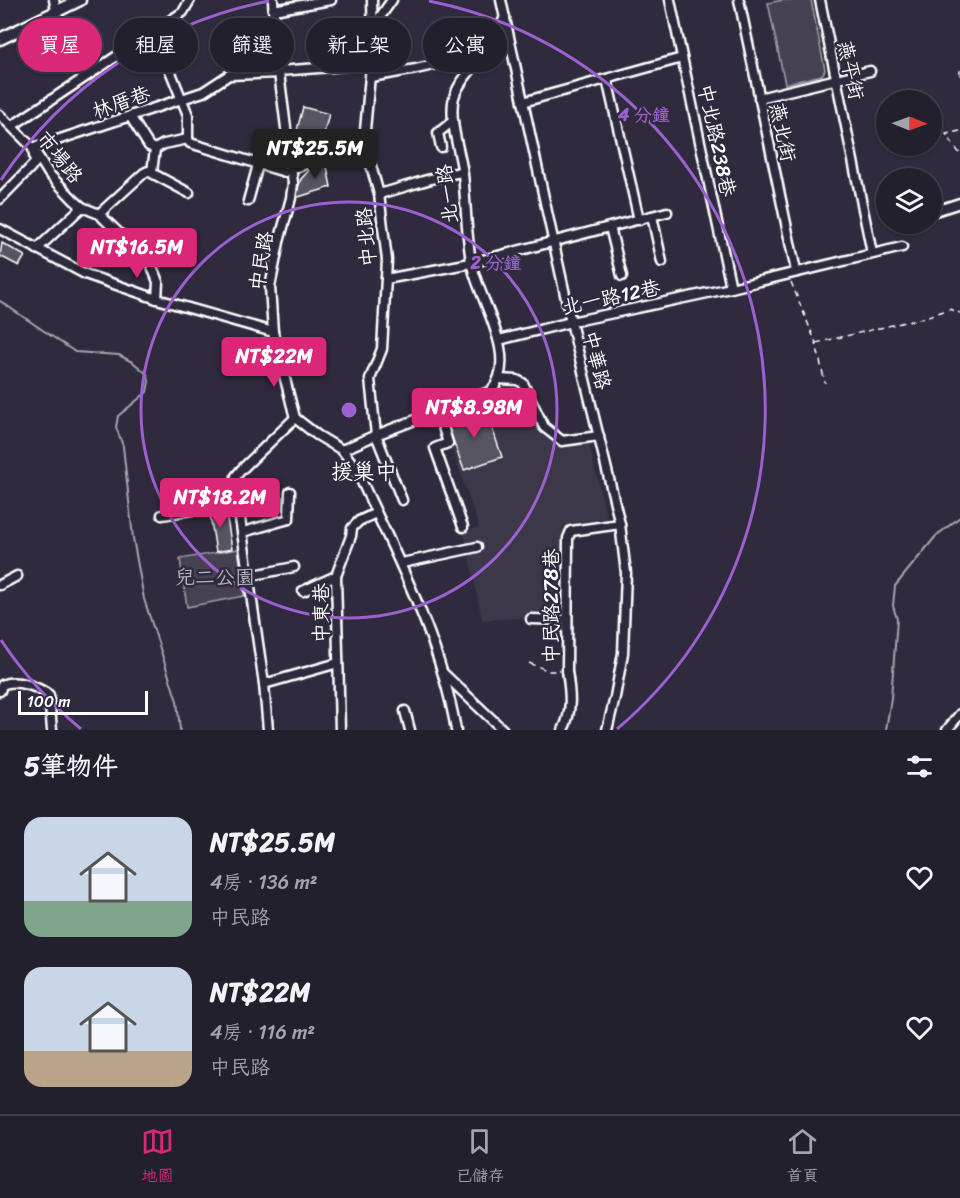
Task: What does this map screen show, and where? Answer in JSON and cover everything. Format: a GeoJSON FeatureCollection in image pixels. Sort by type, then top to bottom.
{"type":"FeatureCollection","features":[{"type":"Feature","properties":{"kind":"main road"},"geometry":{"type":"LineString","coordinates":[[0,39],[55,5],[80,0]]}},
{"type":"Feature","properties":{"kind":"street"},"geometry":{"type":"LineString","coordinates":[[12,126],[183,12],[190,0]]}},
{"type":"Feature","properties":{"kind":"street","name":"中民路"},"geometry":{"type":"LineString","coordinates":[[273,0],[274,18]]}},
{"type":"Feature","properties":{"kind":"street"},"geometry":{"type":"LineString","coordinates":[[273,10],[331,0]]}},
{"type":"Feature","properties":{"kind":"street","name":"中北路"},"geometry":{"type":"LineString","coordinates":[[372,0],[373,18]]}},
{"type":"Feature","properties":{"kind":"street"},"geometry":{"type":"LineString","coordinates":[[379,18],[392,0]]}},
{"type":"Feature","properties":{"kind":"street","name":"中華路"},"geometry":{"type":"LineString","coordinates":[[501,0],[571,322],[620,524],[626,573],[623,653],[607,730]]}},
{"type":"Feature","properties":{"kind":"street","name":"中北路238巷"},"geometry":{"type":"LineString","coordinates":[[670,0],[731,288]]}},
{"type":"Feature","properties":{"kind":"street","name":"燕北街"},"geometry":{"type":"LineString","coordinates":[[739,0],[792,272]]}},
{"type":"Feature","properties":{"kind":"street","name":"燕平街"},"geometry":{"type":"LineString","coordinates":[[820,0],[872,253]]}},
{"type":"Feature","properties":{"kind":"street"},"geometry":{"type":"LineString","coordinates":[[523,102],[682,58]]}},
{"type":"Feature","properties":{"kind":"street"},"geometry":{"type":"LineString","coordinates":[[371,77],[423,67]]}},
{"type":"Feature","properties":{"kind":"street"},"geometry":{"type":"LineString","coordinates":[[759,98],[870,71]]}},
{"type":"Feature","properties":{"kind":"street"},"geometry":{"type":"LineString","coordinates":[[170,72],[188,115],[190,143],[285,172],[364,141]]}},
{"type":"Feature","properties":{"kind":"street","name":"中民路"},"geometry":{"type":"LineString","coordinates":[[279,72],[291,171],[291,198],[270,287],[273,332],[295,418]]}},
{"type":"Feature","properties":{"kind":"street","name":"林厝巷"},"geometry":{"type":"LineString","coordinates":[[33,148],[203,92],[229,75],[279,72]]}},
{"type":"Feature","properties":{"kind":"street","name":"中北路"},"geometry":{"type":"LineString","coordinates":[[371,72],[364,141],[379,194],[387,260],[382,349],[370,379],[376,435],[402,500]]}},
{"type":"Feature","properties":{"kind":"street","name":"北一路"},"geometry":{"type":"LineString","coordinates":[[470,72],[455,93],[453,121],[462,172],[471,263],[499,340],[500,379]]}},
{"type":"Feature","properties":{"kind":"street"},"geometry":{"type":"LineString","coordinates":[[607,79],[639,220]]}},
{"type":"Feature","properties":{"kind":"street","name":"市場路"},"geometry":{"type":"LineString","coordinates":[[0,115],[33,148],[49,174],[82,207],[99,214],[151,264],[158,282],[157,299]]}},
{"type":"Feature","properties":{"kind":"street"},"geometry":{"type":"LineString","coordinates":[[130,116],[149,146],[155,149]]}},
{"type":"Feature","properties":{"kind":"street"},"geometry":{"type":"LineString","coordinates":[[441,147],[438,133],[453,121]]}},
{"type":"Feature","properties":{"kind":"street"},"geometry":{"type":"LineString","coordinates":[[155,149],[164,144],[188,139]]}},
{"type":"Feature","properties":{"kind":"street"},"geometry":{"type":"LineString","coordinates":[[0,199],[35,163],[33,148]]}},
{"type":"Feature","properties":{"kind":"street"},"geometry":{"type":"LineString","coordinates":[[152,172],[155,149]]}},
{"type":"Feature","properties":{"kind":"street"},"geometry":{"type":"LineString","coordinates":[[248,201],[258,165]]}},
{"type":"Feature","properties":{"kind":"street"},"geometry":{"type":"LineString","coordinates":[[99,214],[144,173],[152,172],[189,193]]}},
{"type":"Feature","properties":{"kind":"street"},"geometry":{"type":"LineString","coordinates":[[379,194],[462,172]]}},
{"type":"Feature","properties":{"kind":"street"},"geometry":{"type":"LineString","coordinates":[[942,209],[960,203]]}},
{"type":"Feature","properties":{"kind":"street"},"geometry":{"type":"LineString","coordinates":[[37,249],[82,207]]}},
{"type":"Feature","properties":{"kind":"street"},"geometry":{"type":"LineString","coordinates":[[386,279],[471,263],[667,212]]}},
{"type":"Feature","properties":{"kind":"street"},"geometry":{"type":"LineString","coordinates":[[652,216],[662,262]]}},
{"type":"Feature","properties":{"kind":"street"},"geometry":{"type":"LineString","coordinates":[[610,227],[622,276]]}},
{"type":"Feature","properties":{"kind":"street"},"geometry":{"type":"LineString","coordinates":[[0,229],[85,274],[157,299],[273,332]]}},
{"type":"Feature","properties":{"kind":"street","name":"北一路12巷"},"geometry":{"type":"LineString","coordinates":[[499,340],[902,247]]}},
{"type":"Feature","properties":{"kind":"street"},"geometry":{"type":"LineString","coordinates":[[342,450],[491,391],[500,379],[517,380],[523,383],[544,427],[562,441],[599,436]]}},
{"type":"Feature","properties":{"kind":"street"},"geometry":{"type":"LineString","coordinates":[[438,411],[448,443],[435,447],[463,527]]}},
{"type":"Feature","properties":{"kind":"street"},"geometry":{"type":"LineString","coordinates":[[268,730],[264,684],[235,484],[236,476],[295,418],[342,450],[356,467],[376,513],[402,563],[442,672],[456,730]]}},
{"type":"Feature","properties":{"kind":"street"},"geometry":{"type":"LineString","coordinates":[[243,532],[289,519],[290,492]]}},
{"type":"Feature","properties":{"kind":"street"},"geometry":{"type":"LineString","coordinates":[[162,515],[238,502]]}},
{"type":"Feature","properties":{"kind":"street","name":"中東巷"},"geometry":{"type":"LineString","coordinates":[[340,730],[336,576],[352,528],[359,520],[376,513]]}},
{"type":"Feature","properties":{"kind":"street","name":"中民路278巷"},"geometry":{"type":"LineString","coordinates":[[562,730],[569,719],[570,690],[567,670],[568,538],[571,531],[578,528],[620,524]]}},
{"type":"Feature","properties":{"kind":"street"},"geometry":{"type":"LineString","coordinates":[[402,563],[477,547]]}},
{"type":"Feature","properties":{"kind":"street"},"geometry":{"type":"LineString","coordinates":[[249,576],[294,567]]}},
{"type":"Feature","properties":{"kind":"street"},"geometry":{"type":"LineString","coordinates":[[0,585],[17,576]]}},
{"type":"Feature","properties":{"kind":"street"},"geometry":{"type":"LineString","coordinates":[[303,591],[336,576]]}},
{"type":"Feature","properties":{"kind":"street"},"geometry":{"type":"LineString","coordinates":[[531,619],[567,620]]}},
{"type":"Feature","properties":{"kind":"street"},"geometry":{"type":"LineString","coordinates":[[264,684],[338,663]]}},
{"type":"Feature","properties":{"kind":"street"},"geometry":{"type":"LineString","coordinates":[[442,672],[503,730]]}},
{"type":"Feature","properties":{"kind":"street"},"geometry":{"type":"LineString","coordinates":[[0,691],[2,685],[13,682],[40,688],[49,695],[52,730]]}},
{"type":"Feature","properties":{"kind":"street"},"geometry":{"type":"LineString","coordinates":[[405,711],[410,730]]}},
{"type":"Feature","properties":{"kind":"street"},"geometry":{"type":"LineString","coordinates":[[946,730],[960,714]]}},
{"type":"Feature","properties":{"kind":"path"},"geometry":{"type":"LineString","coordinates":[[960,70],[960,77]]}},
{"type":"Feature","properties":{"kind":"path"},"geometry":{"type":"LineString","coordinates":[[960,131],[946,134],[960,154]]}},
{"type":"Feature","properties":{"kind":"path"},"geometry":{"type":"LineString","coordinates":[[792,272],[816,343],[825,383]]}},
{"type":"Feature","properties":{"kind":"path"},"geometry":{"type":"LineString","coordinates":[[816,343],[922,318],[950,309],[960,313]]}},
{"type":"Feature","properties":{"kind":"path"},"geometry":{"type":"LineString","coordinates":[[529,663],[549,670],[567,670]]}},
{"type":"Feature","properties":{"kind":"shaded area"},"geometry":{"type":"Polygon","coordinates":[[[506,382],[518,382],[524,386],[540,429],[560,445],[588,441],[607,518],[564,525],[556,616],[482,620],[464,532],[479,527],[440,415],[493,395],[506,382]]]}},
{"type":"Feature","properties":{"kind":"green space"},"geometry":{"type":"Polygon","coordinates":[[[783,0],[811,0],[825,70],[822,75],[785,84],[768,3],[783,0]]]}},
{"type":"Feature","properties":{"kind":"green space","name":"兒二公園"},"geometry":{"type":"Polygon","coordinates":[[[238,549],[244,596],[187,607],[180,559],[238,549]]]}},
{"type":"Feature","properties":{"kind":"building"},"geometry":{"type":"Polygon","coordinates":[[[303,107],[329,114],[322,141],[296,134],[303,107]]]}},
{"type":"Feature","properties":{"kind":"building"},"geometry":{"type":"Polygon","coordinates":[[[326,161],[331,187],[295,198],[301,179],[315,164],[326,161]]]}},
{"type":"Feature","properties":{"kind":"building"},"geometry":{"type":"Polygon","coordinates":[[[2,243],[25,256],[19,266],[0,256],[2,243]]]}},
{"type":"Feature","properties":{"kind":"building"},"geometry":{"type":"Polygon","coordinates":[[[485,407],[502,457],[464,470],[446,421],[485,407]]]}},
{"type":"Feature","properties":{"kind":"building"},"geometry":{"type":"Polygon","coordinates":[[[225,506],[232,549],[216,552],[209,508],[225,506]]]}},
{"type":"Feature","properties":{"kind":"waterway"},"geometry":{"type":"LineString","coordinates":[[0,301],[75,352],[119,355],[134,363],[147,374],[149,381],[147,392],[118,416],[116,427],[123,446],[133,538],[144,599],[177,701],[180,730]]}},
{"type":"Feature","properties":{"kind":"waterway"},"geometry":{"type":"LineString","coordinates":[[886,730],[891,698],[897,619],[893,606],[895,586],[936,536],[960,517]]}},
{"type":"Feature","properties":{"kind":"district","name":"援巢中"},"geometry":{"type":"Point","coordinates":[364,471]}}]}
